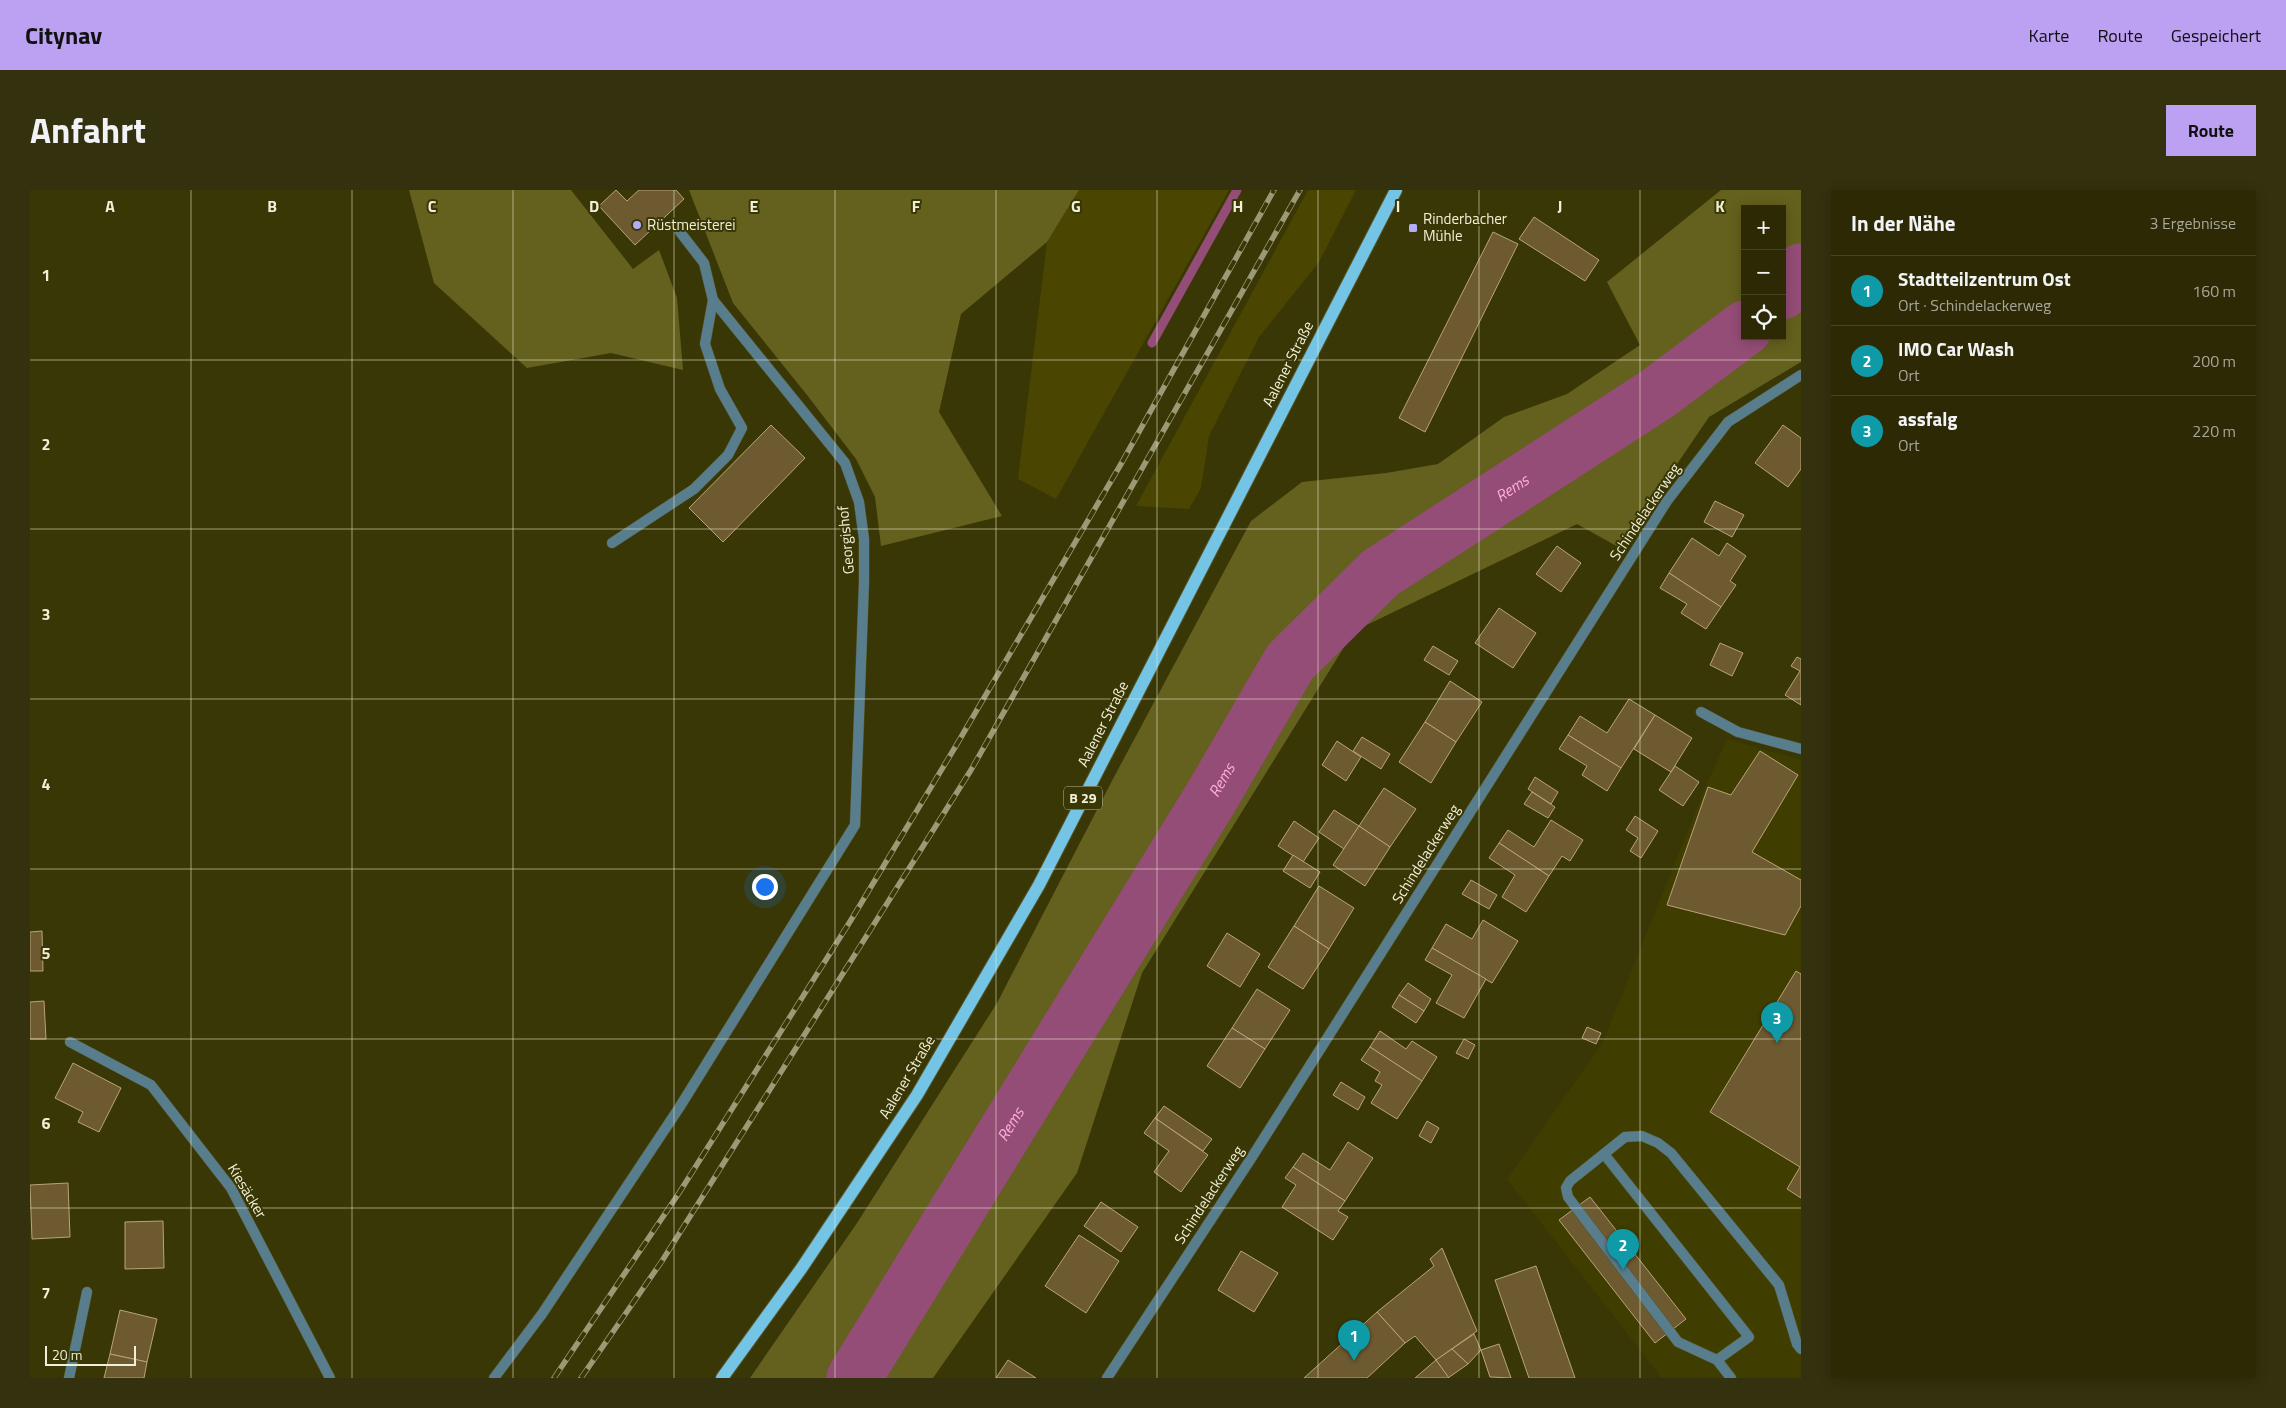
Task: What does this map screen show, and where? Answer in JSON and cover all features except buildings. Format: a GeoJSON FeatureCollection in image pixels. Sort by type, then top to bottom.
{"type":"FeatureCollection","features":[{"type":"Feature","properties":{"kind":"main road","name":"Aalener Straße"},"geometry":{"type":"LineString","coordinates":[[722,1378],[801,1269],[918,1095],[1039,885],[1396,190]]}},
{"type":"Feature","properties":{"kind":"street","name":"Georgishof"},"geometry":{"type":"LineString","coordinates":[[612,543],[694,489],[728,455],[742,428],[720,389],[705,344],[713,300],[704,263],[680,232]]}},
{"type":"Feature","properties":{"kind":"street","name":"Georgishof"},"geometry":{"type":"LineString","coordinates":[[494,1378],[542,1314],[679,1108],[855,825],[864,582],[864,539],[859,502],[845,463],[713,300]]}},
{"type":"Feature","properties":{"kind":"street","name":"Schindelackerweg"},"geometry":{"type":"LineString","coordinates":[[1107,1378],[1257,1149],[1667,501],[1728,422],[1801,375]]}},
{"type":"Feature","properties":{"kind":"street"},"geometry":{"type":"LineString","coordinates":[[1700,712],[1738,732],[1801,749]]}},
{"type":"Feature","properties":{"kind":"street","name":"Kiesäcker"},"geometry":{"type":"LineString","coordinates":[[70,1042],[151,1085],[231,1188],[330,1378]]}},
{"type":"Feature","properties":{"kind":"street"},"geometry":{"type":"LineString","coordinates":[[1731,1378],[1717,1360],[1678,1342],[1568,1197],[1566,1188],[1570,1181],[1625,1137],[1642,1136],[1658,1143],[1671,1153],[1779,1284],[1797,1344],[1801,1349]]}},
{"type":"Feature","properties":{"kind":"street"},"geometry":{"type":"LineString","coordinates":[[1604,1154],[1749,1338],[1717,1360]]}},
{"type":"Feature","properties":{"kind":"street"},"geometry":{"type":"LineString","coordinates":[[69,1378],[88,1292]]}},
{"type":"Feature","properties":{"kind":"shaded area"},"geometry":{"type":"Polygon","coordinates":[[[409,190],[571,190],[633,269],[659,250],[677,298],[683,370],[611,353],[527,368],[434,283],[409,190]]]}},
{"type":"Feature","properties":{"kind":"shaded area"},"geometry":{"type":"Polygon","coordinates":[[[689,190],[1079,190],[1047,242],[961,314],[939,412],[1002,516],[881,546],[875,497],[856,459],[733,303],[689,190]]]}},
{"type":"Feature","properties":{"kind":"shaded area"},"geometry":{"type":"Polygon","coordinates":[[[1079,190],[1229,190],[1056,499],[1018,479],[1047,242],[1079,190]]]}},
{"type":"Feature","properties":{"kind":"shaded area"},"geometry":{"type":"Polygon","coordinates":[[[1308,190],[1356,190],[1319,262],[1259,337],[1209,436],[1201,488],[1189,509],[1136,506],[1308,190]]]}},
{"type":"Feature","properties":{"kind":"shaded area"},"geometry":{"type":"Polygon","coordinates":[[[1721,190],[1801,190],[1801,362],[1709,417],[1620,548],[1577,524],[1354,631],[1142,973],[1077,1173],[933,1378],[750,1378],[857,1223],[997,1003],[1114,777],[1251,521],[1302,482],[1386,473],[1438,464],[1504,417],[1567,394],[1640,345],[1607,282],[1721,190]]]}},
{"type":"Feature","properties":{"kind":"shaded area"},"geometry":{"type":"Polygon","coordinates":[[[1727,739],[1801,760],[1801,1378],[1662,1378],[1507,1179],[1603,1042],[1706,786],[1727,739]]]}},
{"type":"Feature","properties":{"kind":"waterway"},"geometry":{"type":"LineString","coordinates":[[1152,343],[1237,190]]}},
{"type":"Feature","properties":{"kind":"waterway","name":"Rems"},"geometry":{"type":"LineString","coordinates":[[1786,288],[1801,271]]}},
{"type":"Feature","properties":{"kind":"waterway","name":"Rems"},"geometry":{"type":"LineString","coordinates":[[854,1378],[1212,796],[1290,662],[1380,573],[1657,394],[1741,331]]}},
{"type":"Feature","properties":{"kind":"railway"},"geometry":{"type":"LineString","coordinates":[[554,1378],[679,1193],[851,920],[957,744],[1121,464],[1274,190]]}},
{"type":"Feature","properties":{"kind":"railway"},"geometry":{"type":"LineString","coordinates":[[581,1378],[662,1261],[971,770],[1300,190]]}},
{"type":"Feature","properties":{"kind":"place","name":"Rüstmeisterei"},"geometry":{"type":"Point","coordinates":[637,225]}},
{"type":"Feature","properties":{"kind":"place","name":"Rinderbacher Mühle"},"geometry":{"type":"Point","coordinates":[1413,228]}},
{"type":"Feature","properties":{"kind":"place","name":"assfalg"},"geometry":{"type":"Point","coordinates":[1777,1043]}},
{"type":"Feature","properties":{"kind":"place","name":"IMO Car Wash"},"geometry":{"type":"Point","coordinates":[1623,1270]}},
{"type":"Feature","properties":{"kind":"place","name":"Stadtteilzentrum Ost"},"geometry":{"type":"Point","coordinates":[1354,1361]}}]}
